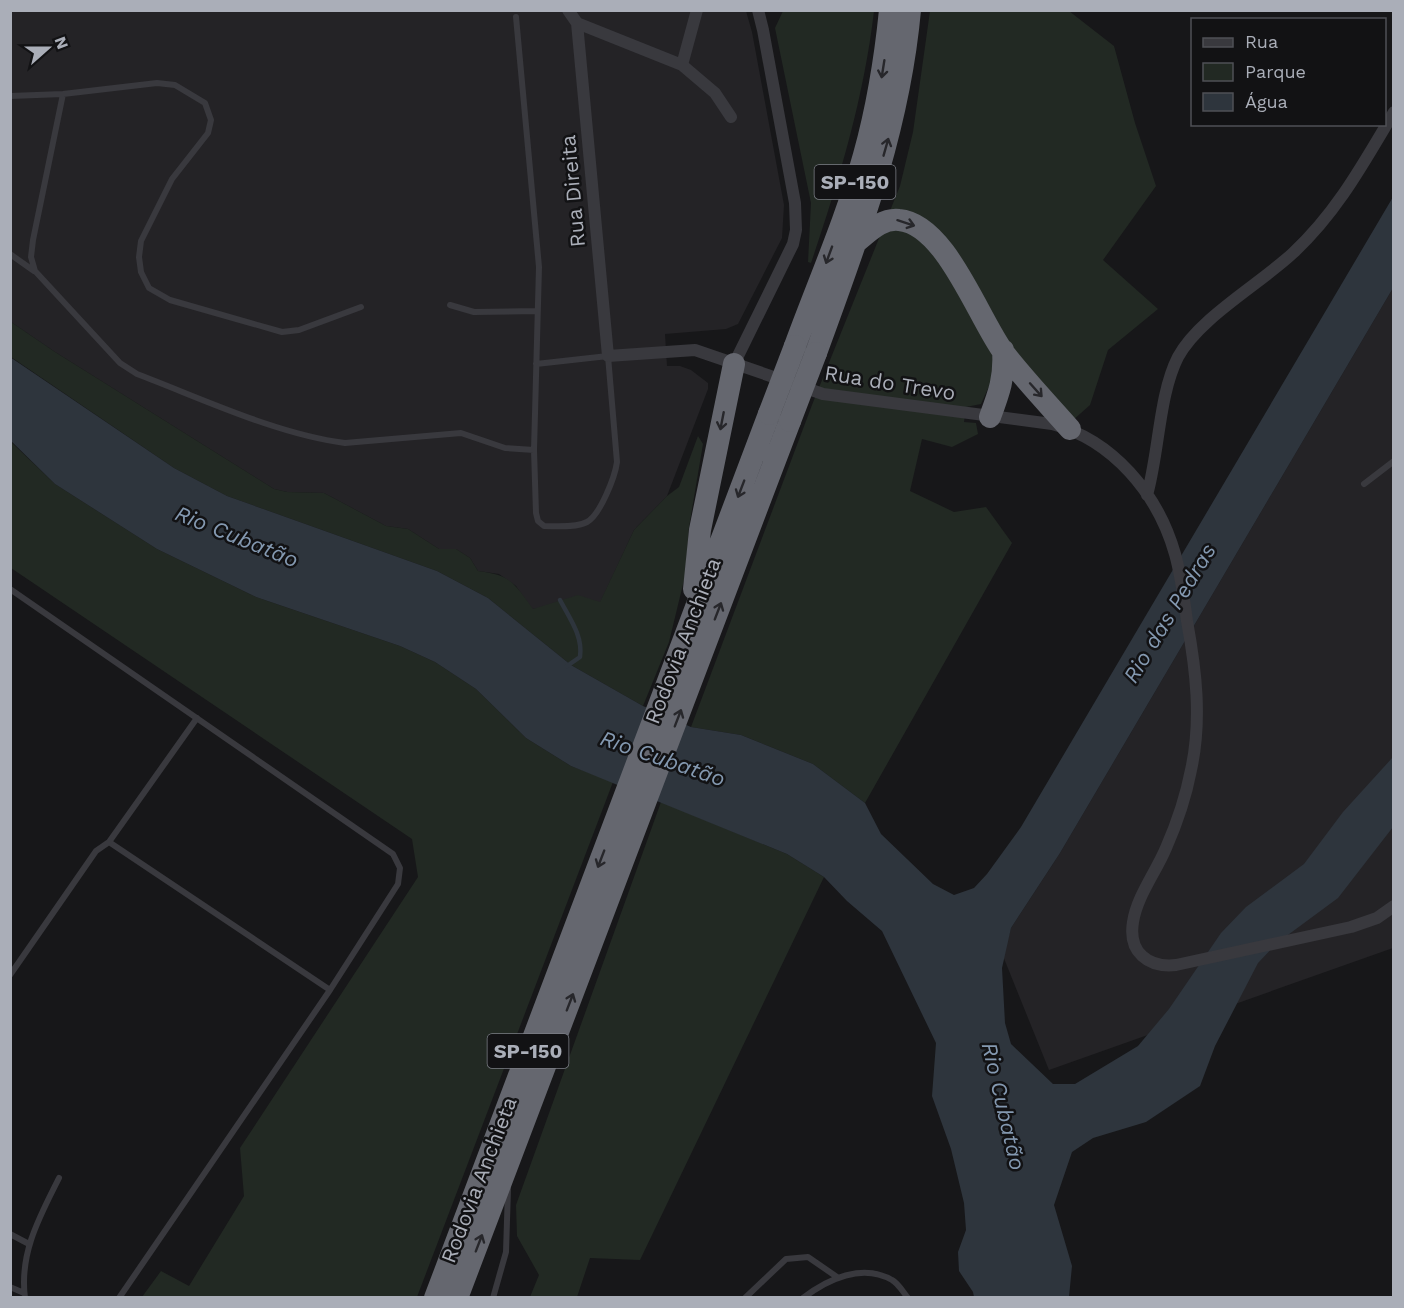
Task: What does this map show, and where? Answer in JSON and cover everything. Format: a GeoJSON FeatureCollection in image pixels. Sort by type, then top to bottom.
{"type":"FeatureCollection","features":[{"type":"Feature","properties":{"kind":"highway","name":"Rodovia Anchieta"},"geometry":{"type":"LineString","coordinates":[[435,1298],[687,662],[790,421],[805,350],[863,157],[880,84],[890,10]]}},
{"type":"Feature","properties":{"kind":"highway","name":"Rodovia Anchieta"},"geometry":{"type":"LineString","coordinates":[[687,662],[690,622],[769,414],[805,350],[855,243],[891,129],[904,66],[910,10]]}},
{"type":"Feature","properties":{"kind":"highway"},"geometry":{"type":"LineString","coordinates":[[855,243],[882,223],[899,220],[929,235],[948,257],[1003,350],[1070,429]]}},
{"type":"Feature","properties":{"kind":"highway"},"geometry":{"type":"LineString","coordinates":[[990,417],[1002,384],[1003,350]]}},
{"type":"Feature","properties":{"kind":"highway"},"geometry":{"type":"LineString","coordinates":[[690,622],[700,530],[735,364]]}},
{"type":"Feature","properties":{"kind":"highway","name":"Rodovia Anchieta"},"geometry":{"type":"LineString","coordinates":[[459,1295],[509,1165],[631,808]]}},
{"type":"Feature","properties":{"kind":"street"},"geometry":{"type":"LineString","coordinates":[[568,10],[577,23],[682,65],[715,93],[731,117]]}},
{"type":"Feature","properties":{"kind":"street"},"geometry":{"type":"LineString","coordinates":[[682,65],[697,10]]}},
{"type":"Feature","properties":{"kind":"street"},"geometry":{"type":"LineString","coordinates":[[735,364],[787,258],[793,244],[796,223],[795,203],[758,10]]}},
{"type":"Feature","properties":{"kind":"street","name":"Rua Direita"},"geometry":{"type":"LineString","coordinates":[[577,23],[608,356]]}},
{"type":"Feature","properties":{"kind":"street"},"geometry":{"type":"LineString","coordinates":[[1386,125],[1394,112]]}},
{"type":"Feature","properties":{"kind":"street"},"geometry":{"type":"LineString","coordinates":[[1147,495],[1155,467],[1168,386],[1177,359],[1207,324],[1292,253],[1327,218],[1342,198],[1386,126]]}},
{"type":"Feature","properties":{"kind":"street","name":"Rua do Trevo"},"geometry":{"type":"LineString","coordinates":[[608,356],[695,350],[823,394],[1052,424],[1070,429],[1097,442],[1123,466],[1147,495],[1169,538],[1175,554],[1192,648],[1198,704],[1198,735],[1183,801],[1167,847],[1141,899],[1133,923],[1134,942],[1139,953],[1155,964],[1164,966],[1186,963],[1364,923],[1377,918],[1394,906]]}},
{"type":"Feature","properties":{"kind":"lane"},"geometry":{"type":"LineString","coordinates":[[516,17],[538,252],[534,450],[536,513],[538,521],[544,526],[585,523],[592,518],[615,476],[617,462],[608,356],[536,364]]}},
{"type":"Feature","properties":{"kind":"lane"},"geometry":{"type":"LineString","coordinates":[[10,96],[63,94],[158,83],[175,85],[205,103],[211,120],[208,133],[172,179],[141,241],[139,256],[141,272],[149,288],[170,300],[282,332],[299,330],[361,307]]}},
{"type":"Feature","properties":{"kind":"lane"},"geometry":{"type":"LineString","coordinates":[[35,271],[31,257],[33,240],[63,94]]}},
{"type":"Feature","properties":{"kind":"lane"},"geometry":{"type":"LineString","coordinates":[[10,254],[35,271],[101,344],[120,363],[137,374],[289,432],[345,443],[461,433],[505,448],[534,450]]}},
{"type":"Feature","properties":{"kind":"lane"},"geometry":{"type":"LineString","coordinates":[[450,305],[474,312],[537,311]]}},
{"type":"Feature","properties":{"kind":"lane"},"geometry":{"type":"LineString","coordinates":[[1364,484],[1394,461]]}},
{"type":"Feature","properties":{"kind":"lane"},"geometry":{"type":"LineString","coordinates":[[10,589],[393,854],[400,868],[398,884],[330,990],[119,1298]]}},
{"type":"Feature","properties":{"kind":"lane"},"geometry":{"type":"LineString","coordinates":[[10,975],[96,851],[109,842],[197,718]]}},
{"type":"Feature","properties":{"kind":"lane"},"geometry":{"type":"LineString","coordinates":[[109,842],[330,990]]}},
{"type":"Feature","properties":{"kind":"lane"},"geometry":{"type":"LineString","coordinates":[[493,1298],[506,1252],[509,1165]]}},
{"type":"Feature","properties":{"kind":"lane"},"geometry":{"type":"LineString","coordinates":[[10,1287],[25,1295],[29,1244],[34,1228],[59,1178]]}},
{"type":"Feature","properties":{"kind":"lane"},"geometry":{"type":"LineString","coordinates":[[10,1234],[29,1244]]}},
{"type":"Feature","properties":{"kind":"lane"},"geometry":{"type":"LineString","coordinates":[[745,1298],[786,1259],[808,1257],[837,1277]]}},
{"type":"Feature","properties":{"kind":"lane"},"geometry":{"type":"LineString","coordinates":[[803,1298],[837,1277],[857,1272],[876,1274],[893,1281],[908,1298]]}},
{"type":"Feature","properties":{"kind":"shaded area"},"geometry":{"type":"Polygon","coordinates":[[[10,11],[746,11],[752,32],[784,205],[782,238],[738,324],[726,329],[665,334],[667,366],[680,366],[691,370],[708,383],[708,389],[667,496],[634,530],[600,603],[532,609],[516,586],[499,574],[478,571],[470,558],[456,549],[439,549],[408,529],[386,526],[324,493],[287,492],[274,489],[11,322],[10,11]]]}},
{"type":"Feature","properties":{"kind":"shaded area"},"geometry":{"type":"Polygon","coordinates":[[[1393,288],[1393,948],[1049,1070],[1003,956],[1011,928],[1060,853],[1393,288]]]}},
{"type":"Feature","properties":{"kind":"green space"},"geometry":{"type":"Polygon","coordinates":[[[783,11],[874,11],[857,107],[811,263],[808,262],[811,203],[775,28],[783,11]]]}},
{"type":"Feature","properties":{"kind":"green space"},"geometry":{"type":"Polygon","coordinates":[[[930,11],[1069,11],[1114,46],[1135,123],[1156,186],[1103,260],[1158,309],[1108,350],[1090,405],[1072,421],[1024,364],[990,384],[981,404],[966,407],[964,422],[976,423],[978,434],[952,447],[922,439],[910,491],[954,512],[986,507],[1012,543],[865,803],[813,764],[741,735],[691,727],[812,405],[900,186],[913,132],[930,11]]]}},
{"type":"Feature","properties":{"kind":"green space"},"geometry":{"type":"Polygon","coordinates":[[[11,322],[274,489],[287,492],[324,493],[386,526],[408,529],[439,549],[456,549],[470,558],[478,571],[498,575],[511,582],[533,609],[578,595],[600,602],[634,530],[679,487],[698,436],[703,444],[689,527],[685,576],[669,642],[643,706],[571,665],[488,598],[437,571],[227,496],[174,468],[11,357],[11,322]]]}},
{"type":"Feature","properties":{"kind":"green space"},"geometry":{"type":"Polygon","coordinates":[[[10,441],[55,484],[157,549],[256,597],[400,646],[435,662],[476,689],[526,738],[571,766],[613,782],[417,1297],[142,1297],[161,1271],[189,1286],[244,1196],[240,1148],[418,877],[412,839],[11,568],[10,441]]]}},
{"type":"Feature","properties":{"kind":"green space"},"geometry":{"type":"Polygon","coordinates":[[[661,802],[787,854],[824,877],[640,1260],[590,1258],[577,1297],[530,1297],[539,1275],[517,1236],[516,1205],[661,802]]]}},
{"type":"Feature","properties":{"kind":"water"},"geometry":{"type":"Polygon","coordinates":[[[1393,197],[1393,288],[1060,853],[1011,928],[1002,968],[1005,1023],[1011,1044],[1053,1084],[1075,1084],[1138,1046],[1169,1009],[1221,933],[1246,907],[1304,864],[1343,812],[1393,757],[1393,827],[1338,898],[1277,943],[1258,963],[1215,1046],[1200,1086],[1146,1122],[1093,1138],[1072,1152],[1054,1205],[1072,1266],[1069,1297],[974,1297],[959,1271],[958,1252],[966,1230],[964,1203],[951,1149],[932,1096],[936,1043],[882,931],[847,901],[824,877],[787,854],[571,766],[526,738],[476,689],[435,662],[400,646],[256,597],[157,549],[55,484],[11,441],[10,357],[174,468],[227,496],[437,571],[488,598],[571,665],[643,706],[691,727],[741,735],[813,764],[865,803],[881,834],[933,884],[954,895],[974,888],[1021,827],[1393,197]]]}},
{"type":"Feature","properties":{"kind":"waterway"},"geometry":{"type":"LineString","coordinates":[[560,600],[580,642],[580,657],[567,666]]}},
{"type":"Feature","properties":{"kind":"water label","name":"Rio Cubatão"},"geometry":{"type":"Point","coordinates":[237,536]}},
{"type":"Feature","properties":{"kind":"water label","name":"Rio das Pedras"},"geometry":{"type":"Point","coordinates":[1169,613]}},
{"type":"Feature","properties":{"kind":"water label","name":"Rio Cubatão"},"geometry":{"type":"Point","coordinates":[663,758]}},
{"type":"Feature","properties":{"kind":"water label","name":"Rio Cubatão"},"geometry":{"type":"Point","coordinates":[1004,1106]}}]}
